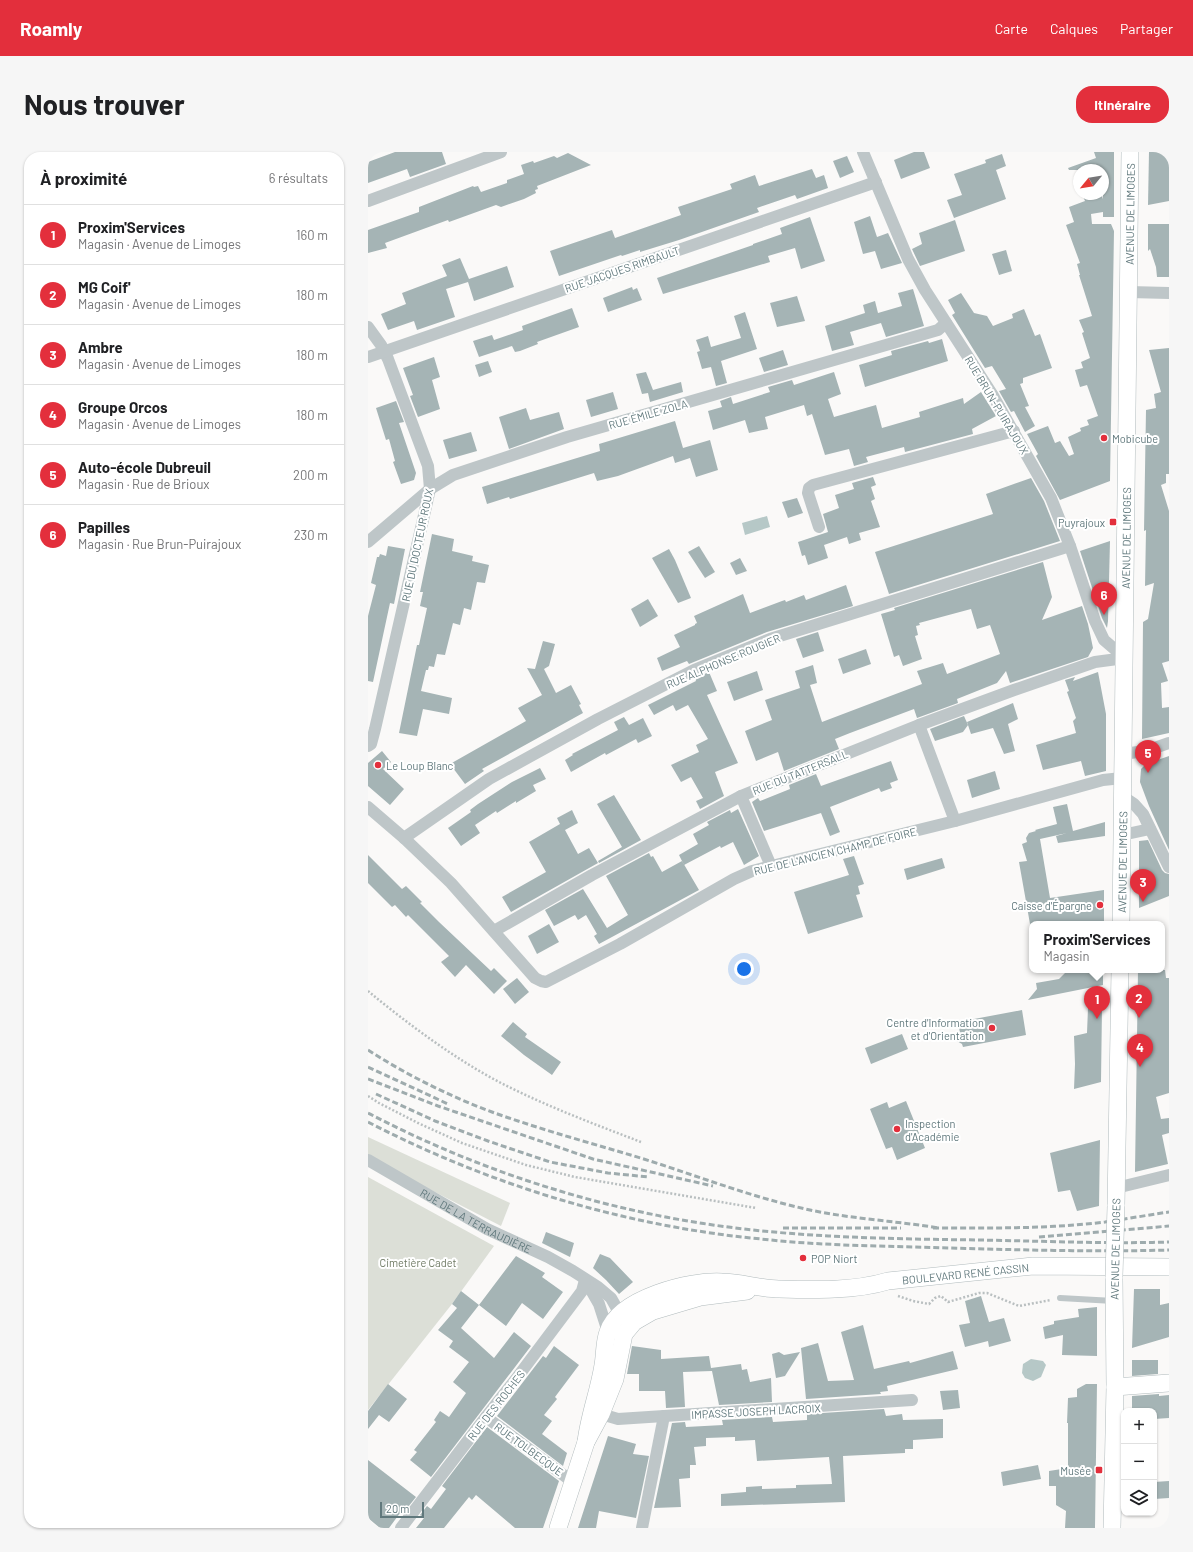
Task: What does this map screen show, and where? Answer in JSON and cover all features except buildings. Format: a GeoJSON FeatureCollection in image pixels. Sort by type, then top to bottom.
{"type":"FeatureCollection","features":[{"type":"Feature","properties":{"kind":"main road","name":"AVENUE DE LIMOGES"},"geometry":{"type":"LineString","coordinates":[[1121,921],[1130,152]]}},
{"type":"Feature","properties":{"kind":"main road","name":"AVENUE DE LIMOGES"},"geometry":{"type":"LineString","coordinates":[[1112,1528],[1115,1387],[1114,1277],[1120,973]]}},
{"type":"Feature","properties":{"kind":"main road","name":"BOULEVARD RENÉ CASSIN"},"geometry":{"type":"LineString","coordinates":[[616,1333],[620,1314],[641,1300],[661,1292],[704,1282],[722,1282],[763,1288],[820,1289],[873,1285],[888,1281],[1033,1266],[1169,1267]]}},
{"type":"Feature","properties":{"kind":"main road","name":"BOULEVARD RENÉ CASSIN"},"geometry":{"type":"LineString","coordinates":[[616,1333],[643,1316],[658,1309],[700,1297],[763,1288]]}},
{"type":"Feature","properties":{"kind":"main road"},"geometry":{"type":"LineString","coordinates":[[558,1528],[586,1442],[601,1414],[615,1380],[616,1333]]}},
{"type":"Feature","properties":{"kind":"main road"},"geometry":{"type":"LineString","coordinates":[[586,1442],[588,1422],[603,1365],[616,1333]]}},
{"type":"Feature","properties":{"kind":"main road"},"geometry":{"type":"LineString","coordinates":[[1115,1387],[1169,1383]]}},
{"type":"Feature","properties":{"kind":"street"},"geometry":{"type":"LineString","coordinates":[[368,201],[501,152]]}},
{"type":"Feature","properties":{"kind":"street","name":"RUE BRUN-PUIRAJOUX"},"geometry":{"type":"LineString","coordinates":[[863,152],[908,259],[946,323],[992,394],[1051,498],[1070,546],[1095,621],[1104,640],[1125,658]]}},
{"type":"Feature","properties":{"kind":"street","name":"RUE JACQUES RIMBAULT"},"geometry":{"type":"LineString","coordinates":[[368,357],[876,182]]}},
{"type":"Feature","properties":{"kind":"street"},"geometry":{"type":"LineString","coordinates":[[1129,292],[1169,293]]}},
{"type":"Feature","properties":{"kind":"street","name":"RUE ÉMILE ZOLA"},"geometry":{"type":"LineString","coordinates":[[368,542],[430,489],[453,475],[560,440],[938,330],[946,323]]}},
{"type":"Feature","properties":{"kind":"street","name":"RUE DU DOCTEUR ROUX"},"geometry":{"type":"LineString","coordinates":[[368,327],[384,351],[428,466],[430,489],[375,729],[371,744],[368,746]]}},
{"type":"Feature","properties":{"kind":"street"},"geometry":{"type":"LineString","coordinates":[[819,527],[808,493],[809,488],[813,484],[1014,431]]}},
{"type":"Feature","properties":{"kind":"street","name":"RUE ALPHONSE ROUGIER"},"geometry":{"type":"LineString","coordinates":[[404,838],[488,779],[598,719],[694,670],[770,639],[1070,546]]}},
{"type":"Feature","properties":{"kind":"street","name":"RUE DU TATTERSALL"},"geometry":{"type":"LineString","coordinates":[[494,931],[592,875],[741,796],[919,725],[1014,690],[1095,662],[1125,658]]}},
{"type":"Feature","properties":{"kind":"street"},"geometry":{"type":"LineString","coordinates":[[919,725],[955,821]]}},
{"type":"Feature","properties":{"kind":"street"},"geometry":{"type":"LineString","coordinates":[[1122,754],[1146,751],[1169,743]]}},
{"type":"Feature","properties":{"kind":"street","name":"RUE DE L'ANCIEN CHAMP DE FOIRE"},"geometry":{"type":"LineString","coordinates":[[368,807],[404,838],[451,883],[535,978],[546,982],[620,944],[734,879],[771,866],[955,821],[1103,780],[1122,778]]}},
{"type":"Feature","properties":{"kind":"street"},"geometry":{"type":"LineString","coordinates":[[741,796],[771,866]]}},
{"type":"Feature","properties":{"kind":"street"},"geometry":{"type":"LineString","coordinates":[[1122,796],[1139,809],[1169,867]]}},
{"type":"Feature","properties":{"kind":"street"},"geometry":{"type":"LineString","coordinates":[[1122,835],[1150,829]]}},
{"type":"Feature","properties":{"kind":"street","name":"RUE DE LA TERRAUDIÈRE"},"geometry":{"type":"LineString","coordinates":[[368,1160],[487,1229],[548,1257],[598,1287],[611,1298],[620,1314]]}},
{"type":"Feature","properties":{"kind":"street"},"geometry":{"type":"LineString","coordinates":[[1116,1188],[1169,1174]]}},
{"type":"Feature","properties":{"kind":"street"},"geometry":{"type":"LineString","coordinates":[[586,1280],[616,1333]]}},
{"type":"Feature","properties":{"kind":"street","name":"RUE DES ROCHES"},"geometry":{"type":"LineString","coordinates":[[401,1528],[582,1291],[586,1280]]}},
{"type":"Feature","properties":{"kind":"street","name":"IMPASSE JOSEPH LACROIX"},"geometry":{"type":"LineString","coordinates":[[601,1414],[618,1419],[912,1400]]}},
{"type":"Feature","properties":{"kind":"street"},"geometry":{"type":"LineString","coordinates":[[642,1528],[664,1416]]}},
{"type":"Feature","properties":{"kind":"street","name":"RUE TOLBECQUE"},"geometry":{"type":"LineString","coordinates":[[486,1417],[566,1477],[573,1480]]}},
{"type":"Feature","properties":{"kind":"lane"},"geometry":{"type":"LineString","coordinates":[[1060,1298],[1114,1301]]}},
{"type":"Feature","properties":{"kind":"path"},"geometry":{"type":"LineString","coordinates":[[368,991],[454,1055],[500,1082],[549,1106],[642,1142]]}},
{"type":"Feature","properties":{"kind":"path"},"geometry":{"type":"LineString","coordinates":[[368,1096],[379,1104],[462,1144],[526,1165],[575,1177],[756,1208]]}},
{"type":"Feature","properties":{"kind":"path"},"geometry":{"type":"LineString","coordinates":[[897,1296],[913,1302],[928,1304],[934,1298],[940,1296],[948,1302],[979,1293],[987,1293],[1019,1306],[1060,1298]]}},
{"type":"Feature","properties":{"kind":"green space"},"geometry":{"type":"Polygon","coordinates":[[[368,1137],[510,1203],[501,1226],[429,1189],[368,1155],[368,1137]]]}},
{"type":"Feature","properties":{"kind":"green space","name":"Cimetière Cadet"},"geometry":{"type":"Polygon","coordinates":[[[368,1177],[494,1246],[452,1304],[368,1410],[368,1177]]]}},
{"type":"Feature","properties":{"kind":"shaded area"},"geometry":{"type":"Polygon","coordinates":[[[767,516],[770,527],[745,535],[742,523],[767,516]]]}},
{"type":"Feature","properties":{"kind":"shaded area"},"geometry":{"type":"Polygon","coordinates":[[[1031,1359],[1043,1361],[1046,1365],[1041,1377],[1033,1381],[1025,1378],[1022,1373],[1023,1364],[1031,1359]]]}},
{"type":"Feature","properties":{"kind":"railway"},"geometry":{"type":"LineString","coordinates":[[368,1050],[428,1084],[492,1112],[545,1130],[656,1163],[765,1199],[826,1213],[939,1228]]}},
{"type":"Feature","properties":{"kind":"railway"},"geometry":{"type":"LineString","coordinates":[[368,1067],[448,1104]]}},
{"type":"Feature","properties":{"kind":"railway"},"geometry":{"type":"LineString","coordinates":[[368,1079],[438,1106],[593,1159],[713,1186]]}},
{"type":"Feature","properties":{"kind":"railway"},"geometry":{"type":"LineString","coordinates":[[376,1094],[435,1121],[550,1162],[608,1173],[649,1177]]}},
{"type":"Feature","properties":{"kind":"railway"},"geometry":{"type":"LineString","coordinates":[[368,1113],[412,1135],[504,1173],[598,1202],[695,1222],[773,1232],[862,1238],[1098,1243],[1169,1242]]}},
{"type":"Feature","properties":{"kind":"railway"},"geometry":{"type":"LineString","coordinates":[[368,1122],[414,1145],[462,1165],[559,1199],[609,1213],[710,1233],[808,1243],[856,1245],[1114,1251],[1169,1250]]}},
{"type":"Feature","properties":{"kind":"railway"},"geometry":{"type":"LineString","coordinates":[[933,1228],[1019,1228],[1062,1226],[1105,1222],[1169,1212]]}},
{"type":"Feature","properties":{"kind":"railway"},"geometry":{"type":"LineString","coordinates":[[1039,1237],[1169,1226]]}},
{"type":"Feature","properties":{"kind":"railway"},"geometry":{"type":"LineString","coordinates":[[783,1228],[901,1228]]}},
{"type":"Feature","properties":{"kind":"place","name":"Mobicube"},"geometry":{"type":"Point","coordinates":[1104,438]}},
{"type":"Feature","properties":{"kind":"place","name":"Puyrajoux"},"geometry":{"type":"Point","coordinates":[1113,522]}},
{"type":"Feature","properties":{"kind":"place","name":"Papilles"},"geometry":{"type":"Point","coordinates":[1104,615]}},
{"type":"Feature","properties":{"kind":"place","name":"Le Loup Blanc"},"geometry":{"type":"Point","coordinates":[378,765]}},
{"type":"Feature","properties":{"kind":"place","name":"Auto-école Dubreuil"},"geometry":{"type":"Point","coordinates":[1148,773]}},
{"type":"Feature","properties":{"kind":"place","name":"Ambre"},"geometry":{"type":"Point","coordinates":[1143,902]}},
{"type":"Feature","properties":{"kind":"place","name":"Caisse d'Épargne"},"geometry":{"type":"Point","coordinates":[1100,905]}},
{"type":"Feature","properties":{"kind":"place","name":"MG Coif'"},"geometry":{"type":"Point","coordinates":[1139,1018]}},
{"type":"Feature","properties":{"kind":"place","name":"Proxim'Services"},"geometry":{"type":"Point","coordinates":[1097,1019]}},
{"type":"Feature","properties":{"kind":"place","name":"Centre d'Information et d'Orientation"},"geometry":{"type":"Point","coordinates":[992,1028]}},
{"type":"Feature","properties":{"kind":"place","name":"Groupe Orcos"},"geometry":{"type":"Point","coordinates":[1140,1067]}},
{"type":"Feature","properties":{"kind":"place","name":"Inspection d'Académie"},"geometry":{"type":"Point","coordinates":[897,1129]}},
{"type":"Feature","properties":{"kind":"place","name":"POP Niort"},"geometry":{"type":"Point","coordinates":[803,1258]}},
{"type":"Feature","properties":{"kind":"place","name":"Musée"},"geometry":{"type":"Point","coordinates":[1099,1470]}}]}
